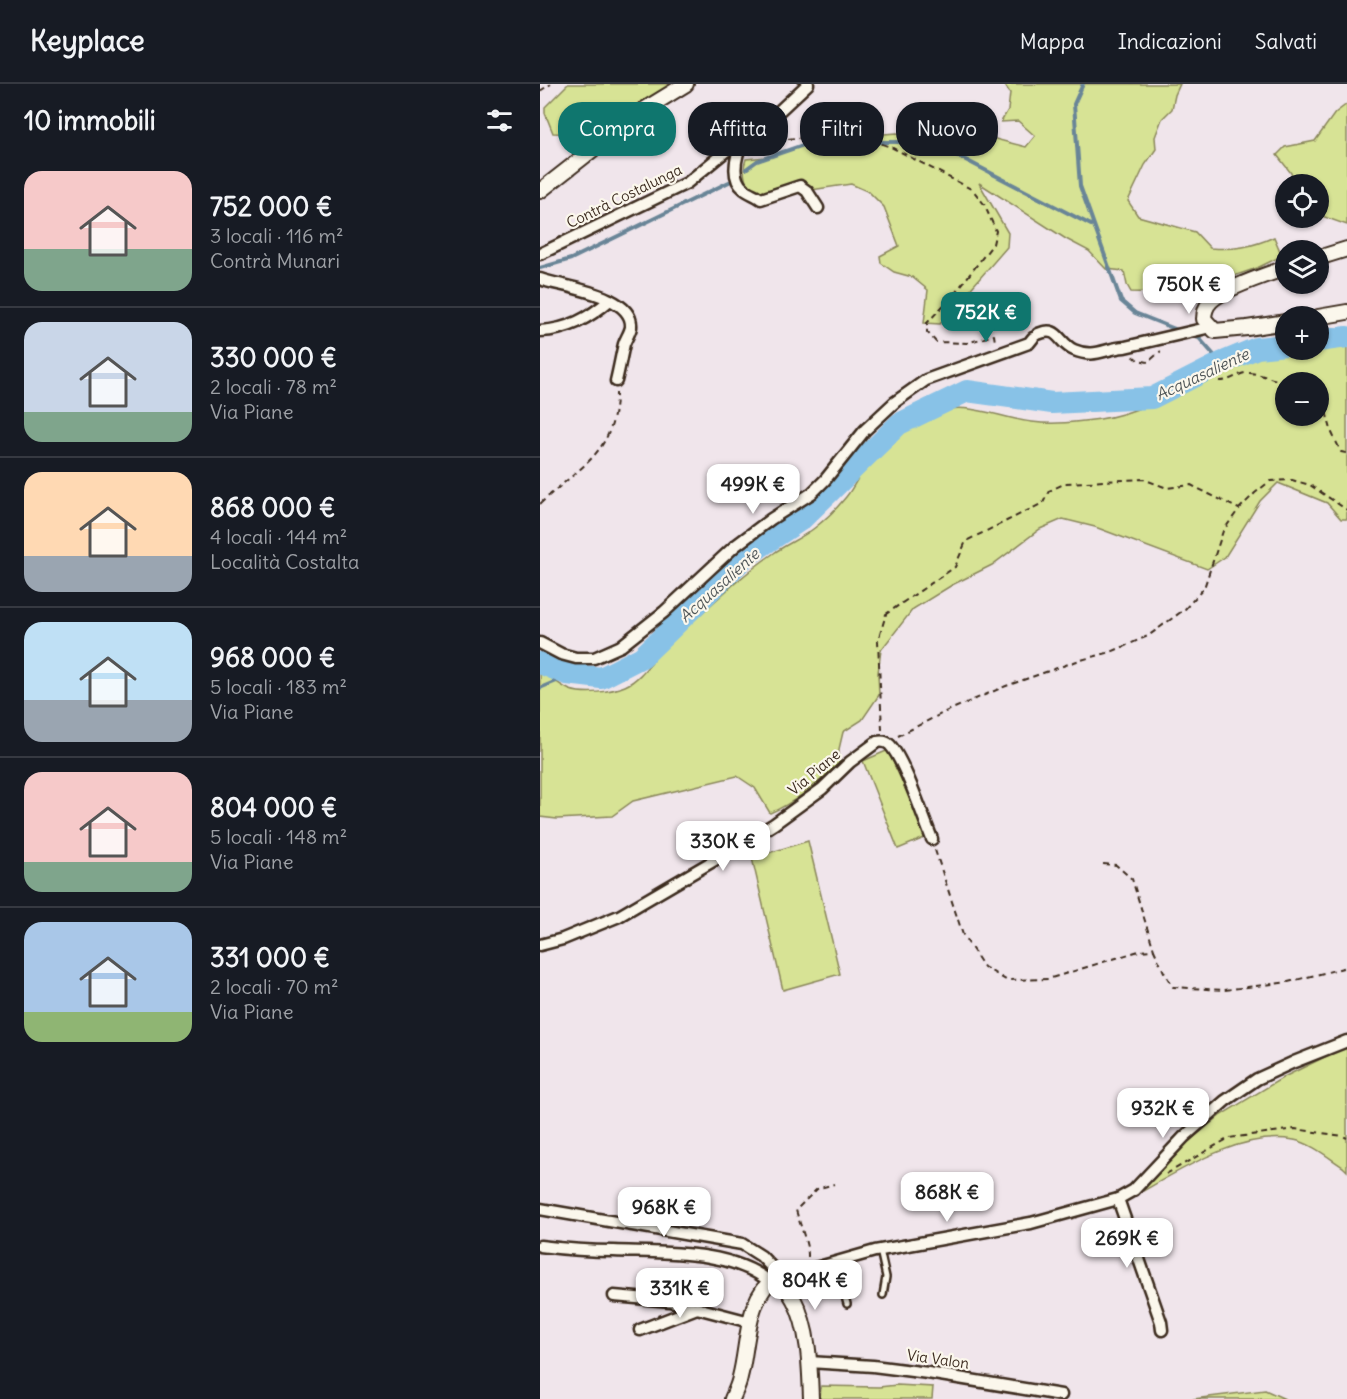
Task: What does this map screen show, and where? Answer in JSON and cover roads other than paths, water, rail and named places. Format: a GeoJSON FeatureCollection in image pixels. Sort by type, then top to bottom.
{"type":"FeatureCollection","features":[{"type":"Feature","properties":{"kind":"street"},"geometry":{"type":"LineString","coordinates":[[540,191],[642,111],[686,84]]}},
{"type":"Feature","properties":{"kind":"street","name":"Contrà Costalunga"},"geometry":{"type":"LineString","coordinates":[[788,103],[808,84]]}},
{"type":"Feature","properties":{"kind":"street","name":"Contrà Costalunga"},"geometry":{"type":"LineString","coordinates":[[540,254],[687,183],[720,156]]}},
{"type":"Feature","properties":{"kind":"street"},"geometry":{"type":"LineString","coordinates":[[736,156],[736,170],[742,187],[761,199],[800,186],[807,191],[818,208]]}},
{"type":"Feature","properties":{"kind":"street"},"geometry":{"type":"LineString","coordinates":[[1329,255],[1347,249]]}},
{"type":"Feature","properties":{"kind":"street"},"geometry":{"type":"LineString","coordinates":[[1275,272],[1223,293],[1204,310],[1204,319],[1215,331],[1275,323]]}},
{"type":"Feature","properties":{"kind":"street"},"geometry":{"type":"LineString","coordinates":[[540,279],[590,291],[610,300],[624,310],[631,324],[616,381]]}},
{"type":"Feature","properties":{"kind":"street"},"geometry":{"type":"LineString","coordinates":[[540,331],[574,325],[610,300]]}},
{"type":"Feature","properties":{"kind":"street"},"geometry":{"type":"LineString","coordinates":[[1329,315],[1347,312]]}},
{"type":"Feature","properties":{"kind":"street"},"geometry":{"type":"LineString","coordinates":[[540,643],[561,654],[576,658],[594,658],[621,646],[664,612],[741,541],[812,493],[881,413],[926,380],[1029,343],[1047,330],[1054,332],[1073,350],[1098,354],[1113,348],[1211,327]]}},
{"type":"Feature","properties":{"kind":"street","name":"Via Piane"},"geometry":{"type":"LineString","coordinates":[[540,945],[563,939],[619,916],[722,856],[774,824],[822,789],[850,762],[877,742],[886,742],[902,766],[932,839]]}},
{"type":"Feature","properties":{"kind":"street"},"geometry":{"type":"LineString","coordinates":[[540,1246],[692,1255],[729,1262],[774,1278],[880,1250],[1031,1223],[1118,1199],[1134,1190],[1184,1137],[1226,1101],[1257,1079],[1347,1041]]}},
{"type":"Feature","properties":{"kind":"street"},"geometry":{"type":"LineString","coordinates":[[1118,1199],[1162,1330]]}},
{"type":"Feature","properties":{"kind":"street"},"geometry":{"type":"LineString","coordinates":[[540,1209],[742,1244],[761,1256],[774,1278],[795,1301],[809,1340],[811,1399]]}},
{"type":"Feature","properties":{"kind":"street"},"geometry":{"type":"LineString","coordinates":[[732,1399],[740,1379],[750,1322],[761,1292],[774,1278]]}},
{"type":"Feature","properties":{"kind":"street"},"geometry":{"type":"LineString","coordinates":[[614,1296],[670,1301],[750,1322]]}},
{"type":"Feature","properties":{"kind":"street"},"geometry":{"type":"LineString","coordinates":[[639,1330],[697,1308]]}},
{"type":"Feature","properties":{"kind":"street","name":"Via Valon"},"geometry":{"type":"LineString","coordinates":[[809,1362],[928,1372],[1061,1395]]}},
{"type":"Feature","properties":{"kind":"lane"},"geometry":{"type":"LineString","coordinates":[[880,1250],[886,1277],[883,1295]]}},
{"type":"Feature","properties":{"kind":"lane"},"geometry":{"type":"LineString","coordinates":[[836,1263],[847,1304]]}},
{"type":"Feature","properties":{"kind":"waterway"},"geometry":{"type":"LineString","coordinates":[[1083,84],[1074,104],[1080,186],[1121,301],[1135,313],[1180,331]]}},
{"type":"Feature","properties":{"kind":"waterway"},"geometry":{"type":"LineString","coordinates":[[746,169],[757,161],[812,142],[931,142],[1091,225]]}},
{"type":"Feature","properties":{"kind":"waterway"},"geometry":{"type":"LineString","coordinates":[[540,268],[571,259],[729,182]]}},
{"type":"Feature","properties":{"kind":"waterway"},"geometry":{"type":"LineString","coordinates":[[1190,335],[1199,338],[1221,363]]}},
{"type":"Feature","properties":{"kind":"waterway","name":"Acquasaliente"},"geometry":{"type":"LineString","coordinates":[[1329,339],[1347,337]]}},
{"type":"Feature","properties":{"kind":"waterway","name":"Acquasaliente"},"geometry":{"type":"LineString","coordinates":[[540,663],[567,674],[601,678],[642,657],[745,557],[802,519],[899,424],[967,391],[1052,403],[1152,398],[1221,363],[1257,348],[1275,346]]}},
{"type":"Feature","properties":{"kind":"waterway"},"geometry":{"type":"LineString","coordinates":[[540,688],[571,675]]}}]}
